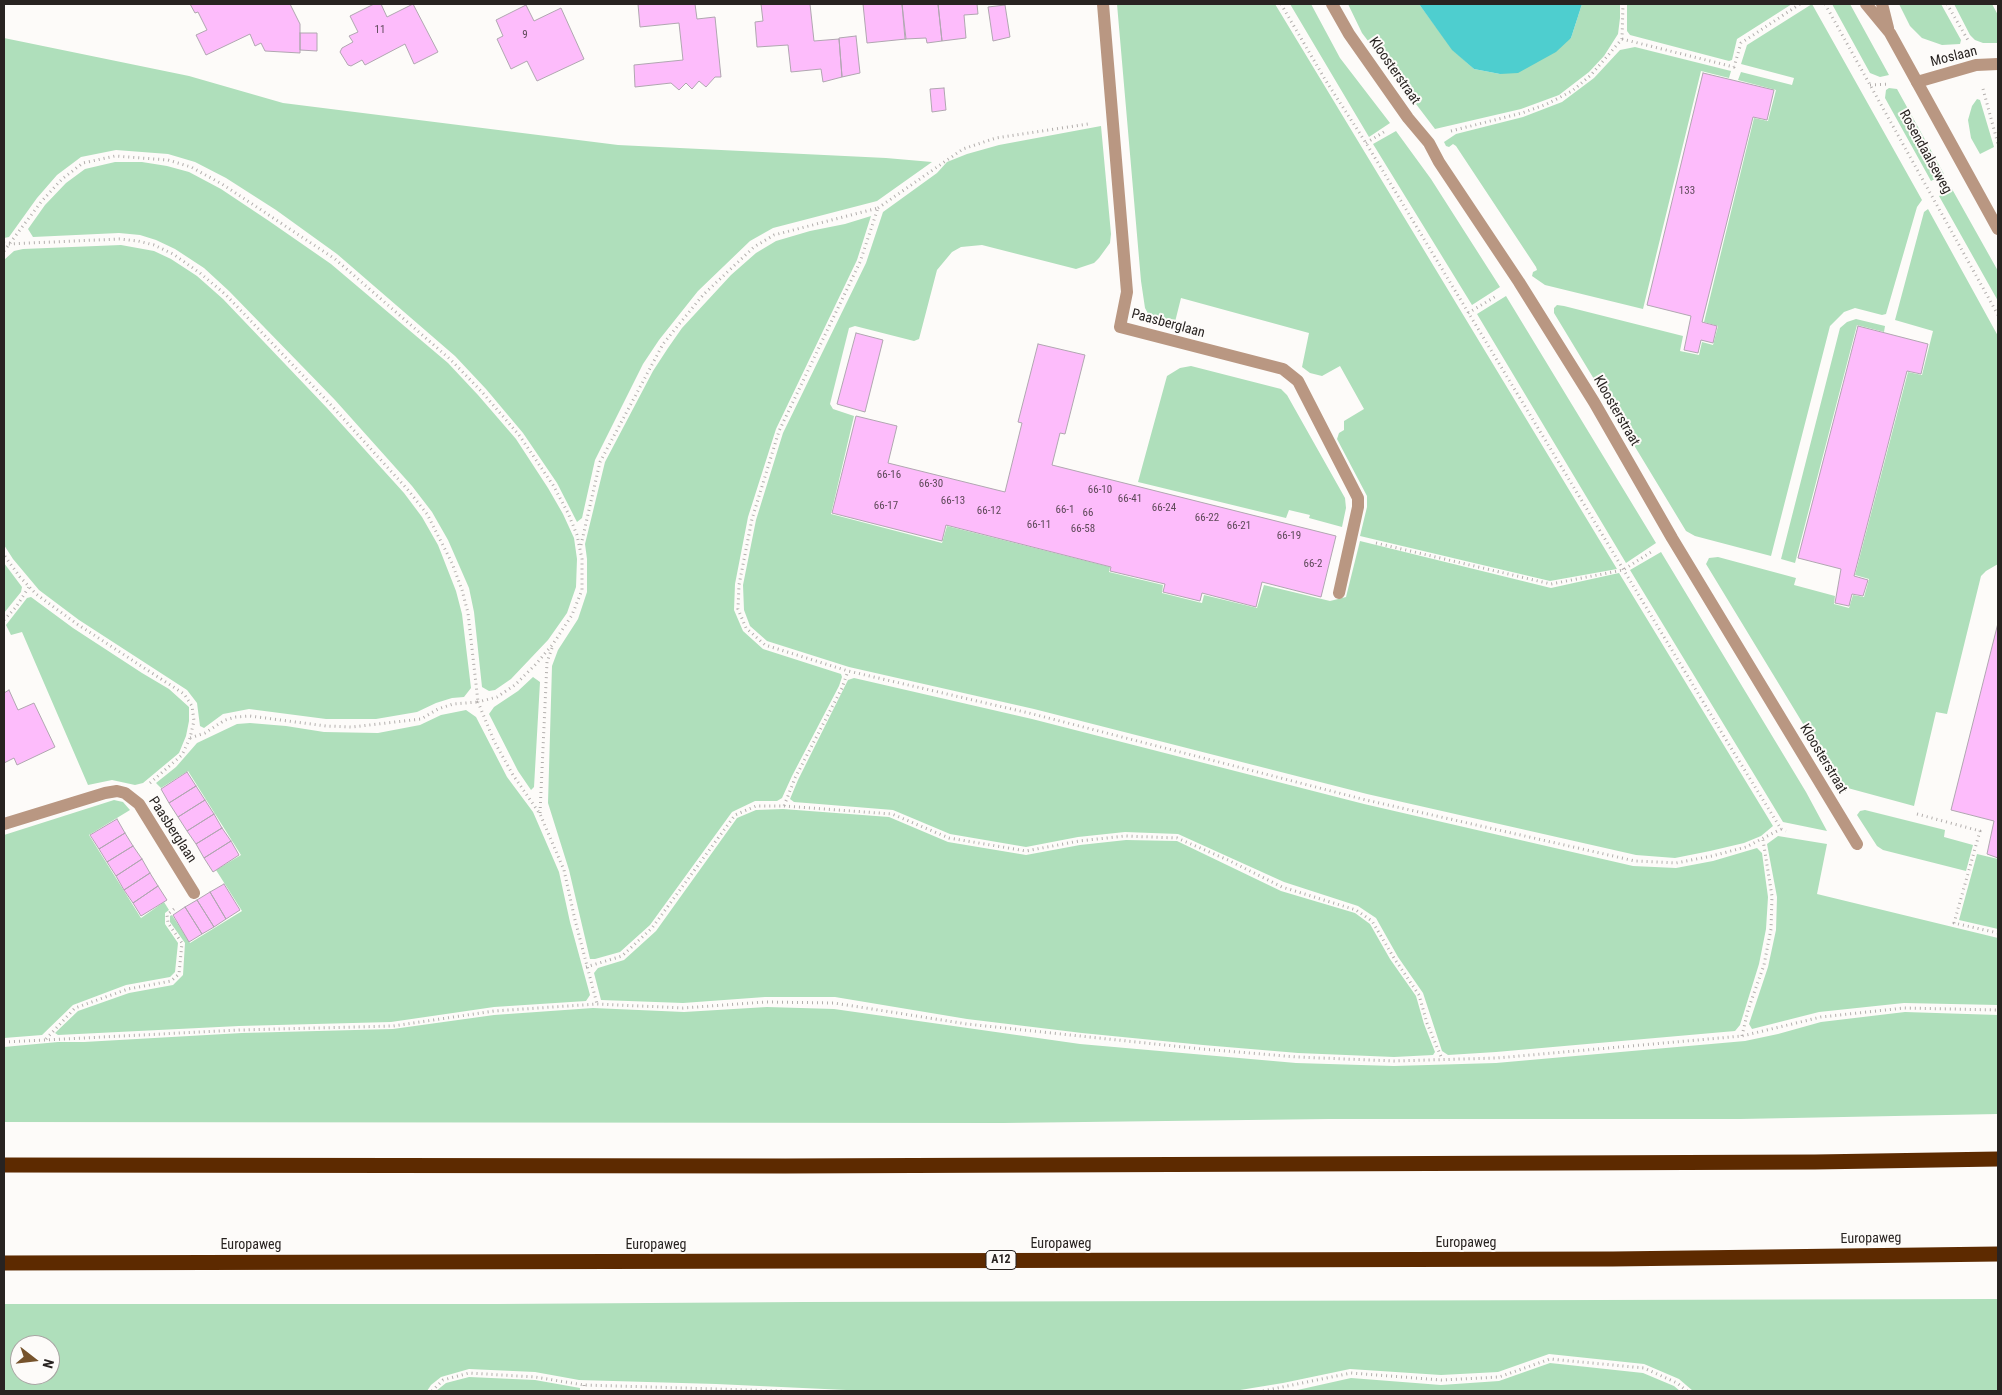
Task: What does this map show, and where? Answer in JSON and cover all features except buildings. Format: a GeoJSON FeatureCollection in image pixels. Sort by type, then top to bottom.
{"type":"FeatureCollection","features":[{"type":"Feature","properties":{"kind":"highway"},"geometry":{"type":"LineString","coordinates":[[4,1165],[805,1166],[1815,1162],[1998,1159]]}},
{"type":"Feature","properties":{"kind":"highway","name":"Europaweg"},"geometry":{"type":"LineString","coordinates":[[4,1263],[1614,1259],[1998,1254]]}},
{"type":"Feature","properties":{"kind":"street","name":"Paasberglaan"},"geometry":{"type":"LineString","coordinates":[[1103,4],[1127,292],[1120,327],[1283,369],[1298,381],[1358,498],[1358,507],[1339,593]]}},
{"type":"Feature","properties":{"kind":"street","name":"Kloosterstraat"},"geometry":{"type":"LineString","coordinates":[[1332,4],[1349,34],[1429,144],[1438,162],[1519,282],[1594,402],[1672,538],[1857,844]]}},
{"type":"Feature","properties":{"kind":"street","name":"Rosendaalseweg"},"geometry":{"type":"LineString","coordinates":[[1866,4],[1890,33],[1998,229]]}},
{"type":"Feature","properties":{"kind":"street","name":"Rosendaalseweg"},"geometry":{"type":"LineString","coordinates":[[1882,4],[1890,33]]}},
{"type":"Feature","properties":{"kind":"street","name":"Moslaan"},"geometry":{"type":"LineString","coordinates":[[1917,82],[1976,65],[1998,64]]}},
{"type":"Feature","properties":{"kind":"street","name":"Paasberglaan"},"geometry":{"type":"LineString","coordinates":[[4,824],[117,791],[132,797],[138,804],[194,893]]}},
{"type":"Feature","properties":{"kind":"path"},"geometry":{"type":"LineString","coordinates":[[1282,4],[1326,81],[1366,143],[1623,570],[1781,829],[1786,831]]}},
{"type":"Feature","properties":{"kind":"path"},"geometry":{"type":"LineString","coordinates":[[1429,144],[1452,130],[1522,113],[1560,98],[1572,91],[1591,75],[1622,39],[1623,4]]}},
{"type":"Feature","properties":{"kind":"path"},"geometry":{"type":"LineString","coordinates":[[1622,39],[1734,67],[1741,43],[1800,4]]}},
{"type":"Feature","properties":{"kind":"path","name":"Rosendaalseweg"},"geometry":{"type":"LineString","coordinates":[[1825,4],[1998,315]]}},
{"type":"Feature","properties":{"kind":"path"},"geometry":{"type":"LineString","coordinates":[[1947,4],[1970,44],[1998,144]]}},
{"type":"Feature","properties":{"kind":"path"},"geometry":{"type":"LineString","coordinates":[[581,546],[600,462],[663,344],[703,294],[754,247],[774,235],[878,208],[962,149],[996,138],[1114,120]]}},
{"type":"Feature","properties":{"kind":"path"},"geometry":{"type":"LineString","coordinates":[[4,250],[40,202],[62,179],[83,163],[115,156],[168,160],[191,167],[230,189],[335,259],[451,360],[519,435],[568,513],[581,546],[582,590],[572,616],[553,644],[515,684],[497,697],[478,702],[453,704],[438,709],[420,719],[352,727],[236,716],[225,720],[205,733],[190,738]]}},
{"type":"Feature","properties":{"kind":"path"},"geometry":{"type":"LineString","coordinates":[[878,208],[860,262],[779,432],[752,518],[739,585],[738,609],[746,628],[765,645],[848,671],[1033,714],[1366,800],[1635,861],[1676,863],[1746,848],[1781,829]]}},
{"type":"Feature","properties":{"kind":"path"},"geometry":{"type":"LineString","coordinates":[[4,243],[138,241],[154,245],[173,254],[226,295],[331,405],[408,490],[427,514],[452,563],[462,590],[468,613],[478,702],[494,741],[513,775],[540,814],[564,870],[586,967],[597,1004]]}},
{"type":"Feature","properties":{"kind":"path"},"geometry":{"type":"LineString","coordinates":[[1468,313],[1519,282]]}},
{"type":"Feature","properties":{"kind":"path"},"geometry":{"type":"LineString","coordinates":[[1351,537],[1551,584],[1623,570],[1672,538]]}},
{"type":"Feature","properties":{"kind":"path"},"geometry":{"type":"LineString","coordinates":[[4,555],[29,587],[76,624],[184,694],[192,706],[194,721],[190,738],[182,755],[132,797]]}},
{"type":"Feature","properties":{"kind":"path"},"geometry":{"type":"LineString","coordinates":[[4,620],[16,607],[29,587]]}},
{"type":"Feature","properties":{"kind":"path"},"geometry":{"type":"LineString","coordinates":[[540,814],[547,662],[553,644]]}},
{"type":"Feature","properties":{"kind":"path"},"geometry":{"type":"LineString","coordinates":[[784,806],[794,778],[842,688],[848,671]]}},
{"type":"Feature","properties":{"kind":"path"},"geometry":{"type":"LineString","coordinates":[[586,967],[622,956],[652,928],[735,815],[756,806],[784,806],[892,814],[949,838],[1026,851],[1079,841],[1126,836],[1177,838],[1228,860],[1282,887],[1356,910],[1372,921],[1419,995],[1427,1024],[1442,1059]]}},
{"type":"Feature","properties":{"kind":"path"},"geometry":{"type":"LineString","coordinates":[[1917,814],[1980,831],[1954,923],[1998,934]]}},
{"type":"Feature","properties":{"kind":"path"},"geometry":{"type":"LineString","coordinates":[[1742,1036],[1748,1010],[1764,965],[1771,929],[1772,896],[1763,840]]}},
{"type":"Feature","properties":{"kind":"path"},"geometry":{"type":"LineString","coordinates":[[46,1039],[75,1008],[128,989],[171,981],[179,974],[182,943],[168,923],[167,915],[194,893]]}},
{"type":"Feature","properties":{"kind":"path"},"geometry":{"type":"LineString","coordinates":[[4,1042],[240,1030],[393,1026],[494,1011],[597,1004],[683,1008],[765,1002],[834,1003],[967,1024],[1202,1049],[1297,1057],[1384,1061],[1497,1058],[1742,1036],[1821,1017],[1904,1008],[1998,1010]]}},
{"type":"Feature","properties":{"kind":"path"},"geometry":{"type":"LineString","coordinates":[[1263,1391],[1286,1390],[1351,1373],[1441,1380],[1499,1377],[1550,1359],[1644,1368],[1677,1382],[1687,1391]]}},
{"type":"Feature","properties":{"kind":"path"},"geometry":{"type":"LineString","coordinates":[[432,1391],[443,1380],[469,1373],[535,1377],[584,1385],[782,1391]]}},
{"type":"Feature","properties":{"kind":"path"},"geometry":{"type":"LineString","coordinates":[[584,1385],[584,1391]]}},
{"type":"Feature","properties":{"kind":"green space"},"geometry":{"type":"Polygon","coordinates":[[[1117,4],[1275,4],[1617,569],[1550,581],[1360,536],[1367,507],[1367,496],[1337,439],[1339,433],[1344,430],[1344,421],[1364,409],[1340,366],[1322,376],[1310,373],[1302,367],[1309,333],[1181,298],[1174,326],[1169,328],[1157,324],[1151,319],[1145,308],[1141,281],[1117,4]]]}},
{"type":"Feature","properties":{"kind":"green space"},"geometry":{"type":"Polygon","coordinates":[[[1290,4],[1311,4],[1340,58],[1390,123],[1369,137],[1290,4]]]}},
{"type":"Feature","properties":{"kind":"green space"},"geometry":{"type":"Polygon","coordinates":[[[1348,4],[1419,4],[1453,50],[1474,69],[1500,74],[1571,38],[1582,4],[1620,4],[1620,18],[1618,34],[1604,56],[1589,72],[1559,95],[1521,109],[1435,129],[1362,33],[1348,4]]]}},
{"type":"Feature","properties":{"kind":"green space"},"geometry":{"type":"Polygon","coordinates":[[[1627,4],[1792,4],[1737,39],[1732,60],[1729,61],[1630,35],[1627,31],[1627,4]]]}},
{"type":"Feature","properties":{"kind":"green space"},"geometry":{"type":"Polygon","coordinates":[[[1812,4],[1922,200],[1917,207],[1886,314],[1882,315],[1855,308],[1844,312],[1830,326],[1771,556],[1695,536],[1686,531],[1554,313],[1554,308],[1557,305],[1564,306],[1683,336],[1680,351],[1699,355],[1702,342],[1713,345],[1718,326],[1704,322],[1754,118],[1768,121],[1776,90],[1738,80],[1741,72],[1792,85],[1794,78],[1741,64],[1747,45],[1812,4]]]}},
{"type":"Feature","properties":{"kind":"green space"},"geometry":{"type":"Polygon","coordinates":[[[1832,4],[1850,4],[1889,75],[1880,77],[1870,73],[1832,4]]]}},
{"type":"Feature","properties":{"kind":"green space"},"geometry":{"type":"Polygon","coordinates":[[[1899,4],[1941,4],[1961,40],[1960,44],[1942,45],[1922,38],[1910,26],[1899,4]]]}},
{"type":"Feature","properties":{"kind":"green space"},"geometry":{"type":"Polygon","coordinates":[[[1954,4],[1992,4],[1998,15],[1998,43],[1983,43],[1975,40],[1970,35],[1954,4]]]}},
{"type":"Feature","properties":{"kind":"green space"},"geometry":{"type":"Polygon","coordinates":[[[4,38],[189,76],[283,103],[618,145],[886,158],[932,162],[877,201],[773,228],[750,241],[698,291],[659,340],[643,364],[595,460],[582,518],[577,522],[557,483],[523,433],[455,356],[337,254],[276,210],[226,178],[195,162],[168,154],[116,150],[81,157],[57,175],[37,198],[9,237],[4,238],[4,38]]]}},
{"type":"Feature","properties":{"kind":"green space"},"geometry":{"type":"Polygon","coordinates":[[[1635,47],[1731,71],[1729,78],[1701,71],[1643,309],[1545,285],[1532,276],[1533,272],[1537,270],[1536,267],[1456,146],[1453,144],[1449,147],[1446,146],[1444,142],[1456,134],[1523,117],[1562,102],[1594,78],[1620,50],[1635,47]]]}},
{"type":"Feature","properties":{"kind":"green space"},"geometry":{"type":"Polygon","coordinates":[[[1889,88],[1897,89],[1944,174],[1931,181],[1885,98],[1886,90],[1889,88]]]}},
{"type":"Feature","properties":{"kind":"green space"},"geometry":{"type":"Polygon","coordinates":[[[1977,99],[1980,100],[1994,147],[1980,154],[1971,138],[1968,120],[1972,106],[1977,99]]]}},
{"type":"Feature","properties":{"kind":"green space"},"geometry":{"type":"Polygon","coordinates":[[[1101,126],[1111,234],[1110,243],[1094,263],[1076,269],[982,245],[961,247],[952,252],[937,270],[919,339],[914,341],[855,326],[849,328],[830,404],[833,409],[854,416],[831,514],[942,543],[947,526],[1110,567],[1109,572],[1163,585],[1162,593],[1202,603],[1204,595],[1257,608],[1264,585],[1330,601],[1346,597],[1360,541],[1551,588],[1619,573],[1773,826],[1761,836],[1744,843],[1710,851],[1675,858],[1636,855],[1367,794],[1034,709],[849,667],[767,641],[750,626],[744,610],[743,585],[756,520],[783,433],[866,263],[883,212],[937,173],[947,162],[967,154],[999,145],[1101,126]]]}},
{"type":"Feature","properties":{"kind":"green space"},"geometry":{"type":"Polygon","coordinates":[[[1396,131],[1431,179],[1500,287],[1472,305],[1373,144],[1396,131]]]}},
{"type":"Feature","properties":{"kind":"green space"},"geometry":{"type":"Polygon","coordinates":[[[115,162],[142,162],[189,172],[221,189],[269,221],[331,264],[448,363],[516,439],[563,514],[574,538],[577,559],[576,587],[567,613],[548,640],[511,679],[495,690],[489,691],[482,687],[474,612],[469,588],[448,540],[432,512],[412,486],[335,400],[229,291],[204,268],[175,249],[140,235],[119,233],[33,237],[28,229],[45,205],[66,183],[85,169],[115,162]]]}},
{"type":"Feature","properties":{"kind":"green space"},"geometry":{"type":"Polygon","coordinates":[[[1952,189],[1998,271],[1998,301],[1939,196],[1952,189]]]}},
{"type":"Feature","properties":{"kind":"green space"},"geometry":{"type":"Polygon","coordinates":[[[1928,209],[1998,336],[1998,564],[1981,576],[1947,714],[1936,712],[1914,806],[1844,787],[1839,783],[1706,564],[1709,558],[1718,557],[1796,578],[1794,585],[1835,596],[1834,604],[1849,608],[1853,595],[1864,597],[1869,579],[1855,575],[1908,372],[1922,375],[1933,331],[1895,320],[1924,212],[1928,209]]]}},
{"type":"Feature","properties":{"kind":"green space"},"geometry":{"type":"Polygon","coordinates":[[[871,216],[857,260],[776,429],[748,517],[735,584],[734,610],[743,631],[763,649],[841,674],[839,686],[782,798],[777,801],[755,801],[732,812],[650,925],[620,952],[590,959],[569,870],[548,803],[552,666],[558,650],[578,619],[587,592],[585,544],[605,462],[653,371],[668,348],[682,328],[731,275],[756,253],[776,241],[871,216]]]}},
{"type":"Feature","properties":{"kind":"green space"},"geometry":{"type":"Polygon","coordinates":[[[121,245],[154,251],[171,259],[197,276],[223,299],[327,408],[404,493],[422,517],[438,545],[456,591],[462,614],[471,688],[464,697],[452,698],[436,703],[417,712],[376,719],[326,719],[249,709],[223,714],[204,728],[200,726],[197,703],[187,690],[79,620],[39,590],[13,559],[4,545],[4,260],[14,251],[23,249],[121,245]]]}},
{"type":"Feature","properties":{"kind":"green space"},"geometry":{"type":"Polygon","coordinates":[[[1506,296],[1656,543],[1626,563],[1477,314],[1506,296]]]}},
{"type":"Feature","properties":{"kind":"green space"},"geometry":{"type":"Polygon","coordinates":[[[1856,319],[1885,326],[1884,332],[1857,325],[1795,563],[1781,559],[1840,328],[1847,322],[1856,319]]]}},
{"type":"Feature","properties":{"kind":"green space"},"geometry":{"type":"Polygon","coordinates":[[[1191,366],[1281,389],[1287,395],[1345,498],[1346,508],[1342,527],[1309,518],[1310,515],[1289,510],[1286,518],[1138,482],[1167,376],[1180,368],[1191,366]]]}},
{"type":"Feature","properties":{"kind":"green space"},"geometry":{"type":"Polygon","coordinates":[[[1661,552],[1806,792],[1827,831],[1783,822],[1630,570],[1661,552]]]}},
{"type":"Feature","properties":{"kind":"green space"},"geometry":{"type":"Polygon","coordinates":[[[4,563],[22,587],[21,592],[4,613],[4,563]]]}},
{"type":"Feature","properties":{"kind":"green space"},"geometry":{"type":"Polygon","coordinates":[[[31,597],[73,628],[169,689],[189,707],[186,736],[179,753],[143,783],[135,785],[112,780],[88,785],[22,632],[11,635],[6,625],[27,598],[31,597]]]}},
{"type":"Feature","properties":{"kind":"green space"},"geometry":{"type":"Polygon","coordinates":[[[533,677],[540,682],[534,787],[531,790],[518,771],[489,714],[494,707],[518,691],[533,677]]]}},
{"type":"Feature","properties":{"kind":"green space"},"geometry":{"type":"Polygon","coordinates":[[[854,678],[1032,719],[1364,804],[1633,866],[1676,868],[1713,861],[1757,848],[1762,853],[1768,897],[1766,929],[1759,964],[1740,1025],[1735,1031],[1448,1055],[1442,1051],[1423,993],[1398,957],[1376,918],[1358,906],[1284,882],[1178,834],[1125,832],[1078,837],[1026,847],[950,834],[893,810],[794,802],[790,799],[798,780],[848,680],[854,678]]]}},
{"type":"Feature","properties":{"kind":"green space"},"geometry":{"type":"Polygon","coordinates":[[[466,710],[476,717],[507,777],[533,812],[559,872],[570,922],[590,995],[586,1001],[494,1007],[391,1022],[239,1026],[58,1035],[55,1033],[78,1011],[129,993],[173,985],[183,975],[185,943],[170,922],[170,916],[172,915],[190,943],[242,911],[216,870],[241,855],[188,771],[161,788],[156,783],[176,767],[197,743],[237,724],[250,723],[286,726],[324,732],[378,733],[420,725],[441,715],[466,710]]]}},
{"type":"Feature","properties":{"kind":"green space"},"geometry":{"type":"Polygon","coordinates":[[[114,800],[123,802],[130,810],[89,835],[141,918],[164,902],[169,910],[165,913],[165,924],[178,943],[175,972],[170,977],[126,985],[73,1005],[42,1035],[4,1038],[4,835],[114,800]]]}},
{"type":"Feature","properties":{"kind":"green space"},"geometry":{"type":"Polygon","coordinates":[[[783,809],[889,817],[948,842],[1026,855],[1080,845],[1126,840],[1177,841],[1281,891],[1355,913],[1370,924],[1390,959],[1416,996],[1435,1052],[1433,1055],[1394,1057],[1298,1053],[1203,1045],[967,1019],[835,997],[765,997],[683,1003],[601,1000],[594,973],[598,968],[624,960],[656,931],[737,818],[756,810],[783,809]]]}},
{"type":"Feature","properties":{"kind":"green space"},"geometry":{"type":"Polygon","coordinates":[[[1865,810],[1945,830],[1944,837],[1973,845],[1966,871],[1883,850],[1877,846],[1857,815],[1860,811],[1865,810]]]}},
{"type":"Feature","properties":{"kind":"green space"},"geometry":{"type":"Polygon","coordinates":[[[1778,836],[1827,844],[1817,894],[1998,938],[1998,1005],[1904,1003],[1819,1012],[1752,1029],[1749,1024],[1768,967],[1776,930],[1777,897],[1767,844],[1778,836]]]}},
{"type":"Feature","properties":{"kind":"green space"},"geometry":{"type":"Polygon","coordinates":[[[1977,854],[1998,859],[1998,929],[1959,920],[1977,854]]]}},
{"type":"Feature","properties":{"kind":"green space"},"geometry":{"type":"Polygon","coordinates":[[[767,1007],[834,1009],[1080,1044],[1296,1063],[1394,1066],[1496,1063],[1745,1041],[1821,1022],[1905,1012],[1998,1015],[1998,1114],[1740,1119],[1329,1119],[1003,1123],[4,1122],[4,1047],[58,1042],[242,1033],[393,1029],[494,1015],[593,1008],[684,1012],[767,1007]]]}},
{"type":"Feature","properties":{"kind":"green space"},"geometry":{"type":"Polygon","coordinates":[[[1998,1299],[1998,1391],[1693,1391],[1679,1379],[1644,1364],[1549,1354],[1498,1372],[1441,1375],[1350,1369],[1234,1391],[868,1391],[579,1380],[535,1372],[469,1369],[441,1377],[427,1391],[4,1391],[4,1304],[1998,1299]]]}},
{"type":"Feature","properties":{"kind":"green space"},"geometry":{"type":"Polygon","coordinates":[[[1550,1363],[1643,1373],[1674,1386],[1680,1391],[1293,1391],[1351,1378],[1441,1385],[1499,1381],[1550,1363]]]}},
{"type":"Feature","properties":{"kind":"green space"},"geometry":{"type":"Polygon","coordinates":[[[469,1377],[535,1380],[580,1388],[580,1391],[436,1391],[446,1383],[469,1377]]]}},
{"type":"Feature","properties":{"kind":"water"},"geometry":{"type":"Polygon","coordinates":[[[1419,4],[1582,4],[1571,38],[1556,52],[1518,73],[1500,74],[1474,69],[1452,50],[1419,4]]]}}]}
